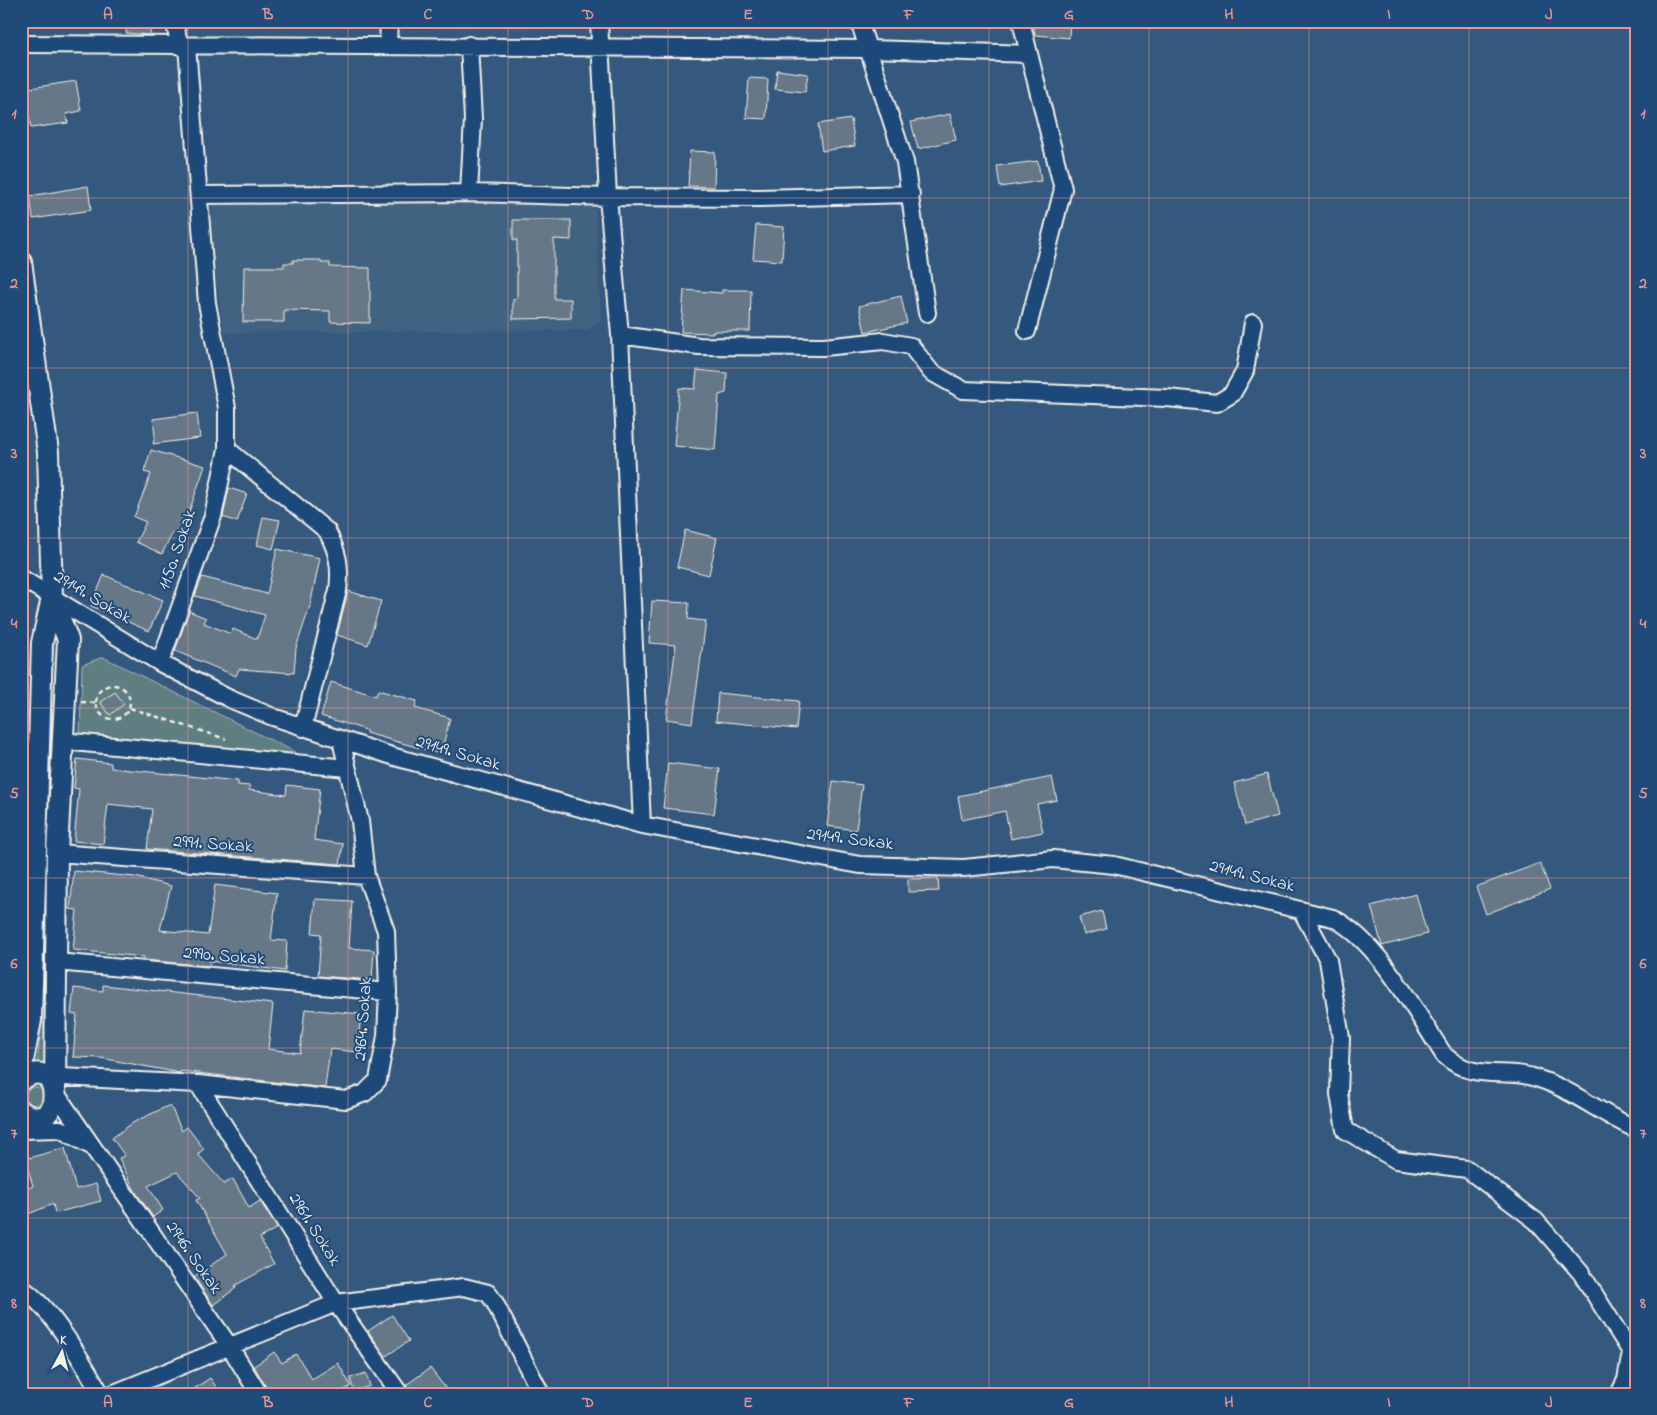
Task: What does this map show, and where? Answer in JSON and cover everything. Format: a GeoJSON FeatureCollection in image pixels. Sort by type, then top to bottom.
{"type":"FeatureCollection","features":[{"type":"Feature","properties":{"kind":"main road"},"geometry":{"type":"LineString","coordinates":[[21,262],[25,303],[48,452],[52,598],[42,643],[26,1019],[38,1079],[53,1106],[21,1129]]}},
{"type":"Feature","properties":{"kind":"main road"},"geometry":{"type":"LineString","coordinates":[[38,1079],[56,962],[57,853],[68,640],[52,598]]}},
{"type":"Feature","properties":{"kind":"main road"},"geometry":{"type":"LineString","coordinates":[[21,1111],[30,1116],[42,1115]]}},
{"type":"Feature","properties":{"kind":"street","name":"1150. Sokak"},"geometry":{"type":"LineString","coordinates":[[160,663],[213,516],[227,449],[227,408],[207,303],[184,46],[174,21]]}},
{"type":"Feature","properties":{"kind":"street"},"geometry":{"type":"LineString","coordinates":[[388,21],[388,44]]}},
{"type":"Feature","properties":{"kind":"street"},"geometry":{"type":"LineString","coordinates":[[599,21],[608,198],[620,335],[642,825]]}},
{"type":"Feature","properties":{"kind":"street"},"geometry":{"type":"LineString","coordinates":[[859,21],[905,162],[927,313]]}},
{"type":"Feature","properties":{"kind":"street"},"geometry":{"type":"LineString","coordinates":[[1020,21],[1063,189],[1027,330]]}},
{"type":"Feature","properties":{"kind":"street"},"geometry":{"type":"LineString","coordinates":[[21,44],[184,46],[388,44],[869,48],[1029,54]]}},
{"type":"Feature","properties":{"kind":"street"},"geometry":{"type":"LineString","coordinates":[[469,45],[473,119],[469,193]]}},
{"type":"Feature","properties":{"kind":"street"},"geometry":{"type":"LineString","coordinates":[[198,195],[469,193],[608,198],[759,198],[911,194]]}},
{"type":"Feature","properties":{"kind":"street"},"geometry":{"type":"LineString","coordinates":[[620,335],[699,346],[824,346],[883,341],[911,346],[931,372],[963,390],[1167,398],[1217,403],[1232,394],[1245,371],[1253,323]]}},
{"type":"Feature","properties":{"kind":"street"},"geometry":{"type":"LineString","coordinates":[[227,449],[327,531],[336,548],[340,569],[338,590],[303,728]]}},
{"type":"Feature","properties":{"kind":"street","name":"29149. Sokak"},"geometry":{"type":"LineString","coordinates":[[21,578],[160,663],[230,699],[303,728],[341,740],[490,785],[642,825],[860,864],[964,868],[1053,859],[1114,865],[1333,918],[1359,936],[1372,948],[1444,1055],[1462,1069],[1479,1073],[1537,1078],[1636,1129]]}},
{"type":"Feature","properties":{"kind":"street","name":"2964. Sokak"},"geometry":{"type":"LineString","coordinates":[[38,1079],[198,1084],[346,1100],[356,1098],[373,1088],[378,1080],[386,1036],[388,992],[386,931],[366,876],[360,821],[341,740]]}},
{"type":"Feature","properties":{"kind":"street"},"geometry":{"type":"LineString","coordinates":[[62,741],[347,768]]}},
{"type":"Feature","properties":{"kind":"street","name":"2991. Sokak"},"geometry":{"type":"LineString","coordinates":[[57,853],[366,876]]}},
{"type":"Feature","properties":{"kind":"street"},"geometry":{"type":"LineString","coordinates":[[1302,910],[1328,960],[1342,1038],[1338,1094],[1345,1130],[1396,1160],[1467,1169],[1536,1221],[1581,1273],[1631,1352],[1626,1380],[1619,1394]]}},
{"type":"Feature","properties":{"kind":"street","name":"2990. Sokak"},"geometry":{"type":"LineString","coordinates":[[56,962],[388,992]]}},
{"type":"Feature","properties":{"kind":"street","name":"2946. Sokak"},"geometry":{"type":"LineString","coordinates":[[38,1079],[80,1125],[91,1146],[230,1346],[259,1394]]}},
{"type":"Feature","properties":{"kind":"street","name":"2961. Sokak"},"geometry":{"type":"LineString","coordinates":[[198,1084],[336,1303],[400,1394]]}},
{"type":"Feature","properties":{"kind":"street"},"geometry":{"type":"LineString","coordinates":[[42,1115],[60,1129],[91,1146]]}},
{"type":"Feature","properties":{"kind":"street"},"geometry":{"type":"LineString","coordinates":[[21,1129],[60,1129]]}},
{"type":"Feature","properties":{"kind":"street"},"geometry":{"type":"LineString","coordinates":[[112,1394],[336,1303],[464,1287],[488,1293],[495,1303],[541,1394]]}},
{"type":"Feature","properties":{"kind":"street"},"geometry":{"type":"LineString","coordinates":[[21,1288],[36,1299],[78,1354],[101,1394]]}},
{"type":"Feature","properties":{"kind":"path"},"geometry":{"type":"LineString","coordinates":[[120,686],[129,694],[130,708],[121,718],[110,719],[100,714],[96,703],[97,698],[103,688],[120,686]]}},
{"type":"Feature","properties":{"kind":"path"},"geometry":{"type":"LineString","coordinates":[[130,708],[232,742]]}},
{"type":"Feature","properties":{"kind":"shaded area"},"geometry":{"type":"Polygon","coordinates":[[[401,21],[584,21],[578,29],[408,28],[401,21]]]}},
{"type":"Feature","properties":{"kind":"shaded area"},"geometry":{"type":"Polygon","coordinates":[[[583,203],[596,209],[601,319],[588,330],[224,333],[207,212],[214,205],[583,203]]]}},
{"type":"Feature","properties":{"kind":"green space"},"geometry":{"type":"Polygon","coordinates":[[[103,657],[295,752],[294,757],[80,734],[82,665],[103,657]]]}},
{"type":"Feature","properties":{"kind":"green space"},"geometry":{"type":"Polygon","coordinates":[[[41,1023],[44,1023],[47,1068],[37,1067],[41,1023]]]}},
{"type":"Feature","properties":{"kind":"green space"},"geometry":{"type":"Polygon","coordinates":[[[35,1087],[41,1090],[44,1096],[41,1102],[35,1105],[29,1102],[26,1096],[29,1090],[35,1087]]]}},
{"type":"Feature","properties":{"kind":"building"},"geometry":{"type":"Polygon","coordinates":[[[127,21],[151,21],[150,35],[126,33],[127,21]]]}},
{"type":"Feature","properties":{"kind":"building"},"geometry":{"type":"Polygon","coordinates":[[[1033,21],[1070,21],[1069,38],[1035,35],[1033,21]]]}},
{"type":"Feature","properties":{"kind":"building"},"geometry":{"type":"Polygon","coordinates":[[[777,70],[808,74],[805,92],[775,89],[777,70]]]}},
{"type":"Feature","properties":{"kind":"building"},"geometry":{"type":"Polygon","coordinates":[[[749,78],[768,79],[766,119],[746,118],[749,78]]]}},
{"type":"Feature","properties":{"kind":"building"},"geometry":{"type":"Polygon","coordinates":[[[76,81],[81,111],[66,114],[68,123],[31,128],[24,89],[76,81]]]}},
{"type":"Feature","properties":{"kind":"building"},"geometry":{"type":"Polygon","coordinates":[[[950,114],[956,140],[918,149],[911,122],[950,114]]]}},
{"type":"Feature","properties":{"kind":"building"},"geometry":{"type":"Polygon","coordinates":[[[851,119],[855,146],[822,151],[818,124],[851,119]]]}},
{"type":"Feature","properties":{"kind":"building"},"geometry":{"type":"Polygon","coordinates":[[[690,151],[715,152],[714,187],[688,186],[690,151]]]}},
{"type":"Feature","properties":{"kind":"building"},"geometry":{"type":"Polygon","coordinates":[[[1038,161],[1041,181],[1000,187],[997,166],[1038,161]]]}},
{"type":"Feature","properties":{"kind":"building"},"geometry":{"type":"Polygon","coordinates":[[[88,186],[91,210],[33,219],[30,196],[88,186]]]}},
{"type":"Feature","properties":{"kind":"building"},"geometry":{"type":"Polygon","coordinates":[[[513,220],[571,220],[571,240],[554,239],[554,299],[571,299],[571,318],[513,319],[513,299],[517,299],[517,240],[513,240],[513,220]]]}},
{"type":"Feature","properties":{"kind":"building"},"geometry":{"type":"Polygon","coordinates":[[[756,225],[784,227],[782,261],[753,259],[756,225]]]}},
{"type":"Feature","properties":{"kind":"building"},"geometry":{"type":"Polygon","coordinates":[[[293,260],[321,260],[321,263],[330,263],[330,267],[370,268],[370,323],[330,322],[330,311],[284,310],[284,322],[243,322],[244,267],[284,267],[284,263],[293,263],[293,260]]]}},
{"type":"Feature","properties":{"kind":"building"},"geometry":{"type":"Polygon","coordinates":[[[684,290],[722,293],[722,290],[751,290],[750,331],[681,332],[684,290]]]}},
{"type":"Feature","properties":{"kind":"building"},"geometry":{"type":"Polygon","coordinates":[[[901,296],[907,323],[865,332],[859,306],[901,296]]]}},
{"type":"Feature","properties":{"kind":"building"},"geometry":{"type":"Polygon","coordinates":[[[697,370],[727,373],[726,393],[719,395],[715,450],[674,446],[679,388],[695,389],[697,370]]]}},
{"type":"Feature","properties":{"kind":"building"},"geometry":{"type":"Polygon","coordinates":[[[197,413],[200,438],[153,444],[155,436],[153,419],[197,413]]]}},
{"type":"Feature","properties":{"kind":"building"},"geometry":{"type":"Polygon","coordinates":[[[151,450],[205,466],[181,535],[173,532],[162,554],[136,542],[146,522],[134,517],[151,474],[144,472],[151,450]]]}},
{"type":"Feature","properties":{"kind":"building"},"geometry":{"type":"Polygon","coordinates":[[[229,488],[247,494],[237,522],[223,517],[229,488]]]}},
{"type":"Feature","properties":{"kind":"building"},"geometry":{"type":"Polygon","coordinates":[[[263,517],[280,520],[273,549],[257,545],[263,517]]]}},
{"type":"Feature","properties":{"kind":"building"},"geometry":{"type":"Polygon","coordinates":[[[685,530],[717,538],[709,575],[677,567],[685,530]]]}},
{"type":"Feature","properties":{"kind":"building"},"geometry":{"type":"Polygon","coordinates":[[[277,549],[320,558],[310,606],[296,648],[294,673],[239,669],[236,676],[175,651],[189,611],[206,618],[204,623],[231,634],[233,629],[257,639],[265,615],[195,596],[202,577],[267,594],[277,549]]]}},
{"type":"Feature","properties":{"kind":"building"},"geometry":{"type":"Polygon","coordinates":[[[104,575],[163,600],[149,631],[91,606],[104,575]]]}},
{"type":"Feature","properties":{"kind":"building"},"geometry":{"type":"Polygon","coordinates":[[[348,591],[381,601],[368,645],[337,635],[348,591]]]}},
{"type":"Feature","properties":{"kind":"building"},"geometry":{"type":"Polygon","coordinates":[[[652,601],[689,603],[688,619],[706,621],[692,723],[666,719],[676,645],[649,643],[652,601]]]}},
{"type":"Feature","properties":{"kind":"building"},"geometry":{"type":"Polygon","coordinates":[[[331,682],[376,696],[378,690],[417,701],[415,708],[450,718],[441,754],[366,733],[366,730],[321,716],[331,682]]]}},
{"type":"Feature","properties":{"kind":"building"},"geometry":{"type":"Polygon","coordinates":[[[115,692],[124,704],[110,715],[100,702],[115,692]]]}},
{"type":"Feature","properties":{"kind":"building"},"geometry":{"type":"Polygon","coordinates":[[[718,693],[799,701],[796,729],[716,721],[718,693]]]}},
{"type":"Feature","properties":{"kind":"building"},"geometry":{"type":"Polygon","coordinates":[[[77,759],[111,763],[111,768],[238,781],[238,785],[250,786],[249,790],[286,795],[287,785],[320,789],[314,840],[343,844],[340,864],[147,849],[152,809],[108,804],[103,844],[74,841],[79,789],[74,788],[77,759]]]}},
{"type":"Feature","properties":{"kind":"building"},"geometry":{"type":"Polygon","coordinates":[[[668,763],[720,769],[714,814],[663,808],[668,763]]]}},
{"type":"Feature","properties":{"kind":"building"},"geometry":{"type":"Polygon","coordinates":[[[1267,774],[1278,816],[1245,825],[1234,783],[1267,774]]]}},
{"type":"Feature","properties":{"kind":"building"},"geometry":{"type":"Polygon","coordinates":[[[1052,777],[1057,800],[1037,804],[1043,832],[1011,839],[1005,811],[962,820],[958,796],[1052,777]]]}},
{"type":"Feature","properties":{"kind":"building"},"geometry":{"type":"Polygon","coordinates":[[[833,781],[862,785],[856,830],[827,826],[833,781]]]}},
{"type":"Feature","properties":{"kind":"building"},"geometry":{"type":"Polygon","coordinates":[[[1540,863],[1550,889],[1486,914],[1476,887],[1540,863]]]}},
{"type":"Feature","properties":{"kind":"building"},"geometry":{"type":"Polygon","coordinates":[[[74,871],[135,877],[171,886],[160,930],[208,935],[215,885],[277,893],[271,940],[287,941],[285,971],[210,961],[209,966],[144,960],[144,957],[73,950],[77,910],[70,909],[74,871]]]}},
{"type":"Feature","properties":{"kind":"building"},"geometry":{"type":"Polygon","coordinates":[[[938,878],[939,891],[908,892],[908,879],[938,878]]]}},
{"type":"Feature","properties":{"kind":"building"},"geometry":{"type":"Polygon","coordinates":[[[1416,894],[1427,934],[1382,946],[1371,906],[1416,894]]]}},
{"type":"Feature","properties":{"kind":"building"},"geometry":{"type":"Polygon","coordinates":[[[315,899],[352,901],[349,948],[374,950],[372,980],[318,976],[321,934],[312,933],[315,899]]]}},
{"type":"Feature","properties":{"kind":"building"},"geometry":{"type":"Polygon","coordinates":[[[1102,911],[1106,929],[1084,935],[1079,917],[1102,911]]]}},
{"type":"Feature","properties":{"kind":"building"},"geometry":{"type":"Polygon","coordinates":[[[103,985],[273,1004],[268,1049],[300,1053],[305,1009],[361,1014],[357,1052],[330,1049],[325,1088],[181,1071],[180,1073],[101,1058],[73,1057],[77,1015],[71,1014],[74,988],[103,991],[103,985]]]}},
{"type":"Feature","properties":{"kind":"building"},"geometry":{"type":"Polygon","coordinates":[[[170,1105],[182,1131],[187,1127],[204,1149],[198,1154],[224,1184],[233,1179],[249,1208],[260,1201],[277,1228],[260,1238],[274,1264],[234,1286],[236,1288],[213,1305],[194,1277],[227,1254],[196,1200],[200,1198],[177,1172],[148,1186],[163,1210],[153,1217],[135,1191],[119,1158],[125,1156],[112,1138],[134,1122],[170,1105]]]}},
{"type":"Feature","properties":{"kind":"building"},"geometry":{"type":"Polygon","coordinates":[[[65,1148],[76,1189],[96,1184],[101,1201],[55,1213],[53,1204],[21,1217],[21,1191],[33,1186],[25,1159],[65,1148]]]}},
{"type":"Feature","properties":{"kind":"building"},"geometry":{"type":"Polygon","coordinates":[[[392,1315],[409,1341],[386,1356],[368,1331],[392,1315]]]}},
{"type":"Feature","properties":{"kind":"building"},"geometry":{"type":"Polygon","coordinates":[[[274,1352],[282,1363],[296,1354],[312,1379],[338,1363],[351,1386],[338,1394],[270,1394],[254,1366],[274,1352]]]}},
{"type":"Feature","properties":{"kind":"building"},"geometry":{"type":"Polygon","coordinates":[[[430,1368],[450,1394],[410,1394],[406,1385],[430,1368]]]}},
{"type":"Feature","properties":{"kind":"building"},"geometry":{"type":"Polygon","coordinates":[[[366,1373],[370,1386],[354,1391],[350,1378],[366,1373]]]}},
{"type":"Feature","properties":{"kind":"building"},"geometry":{"type":"Polygon","coordinates":[[[210,1378],[221,1394],[186,1394],[210,1378]]]}}]}
